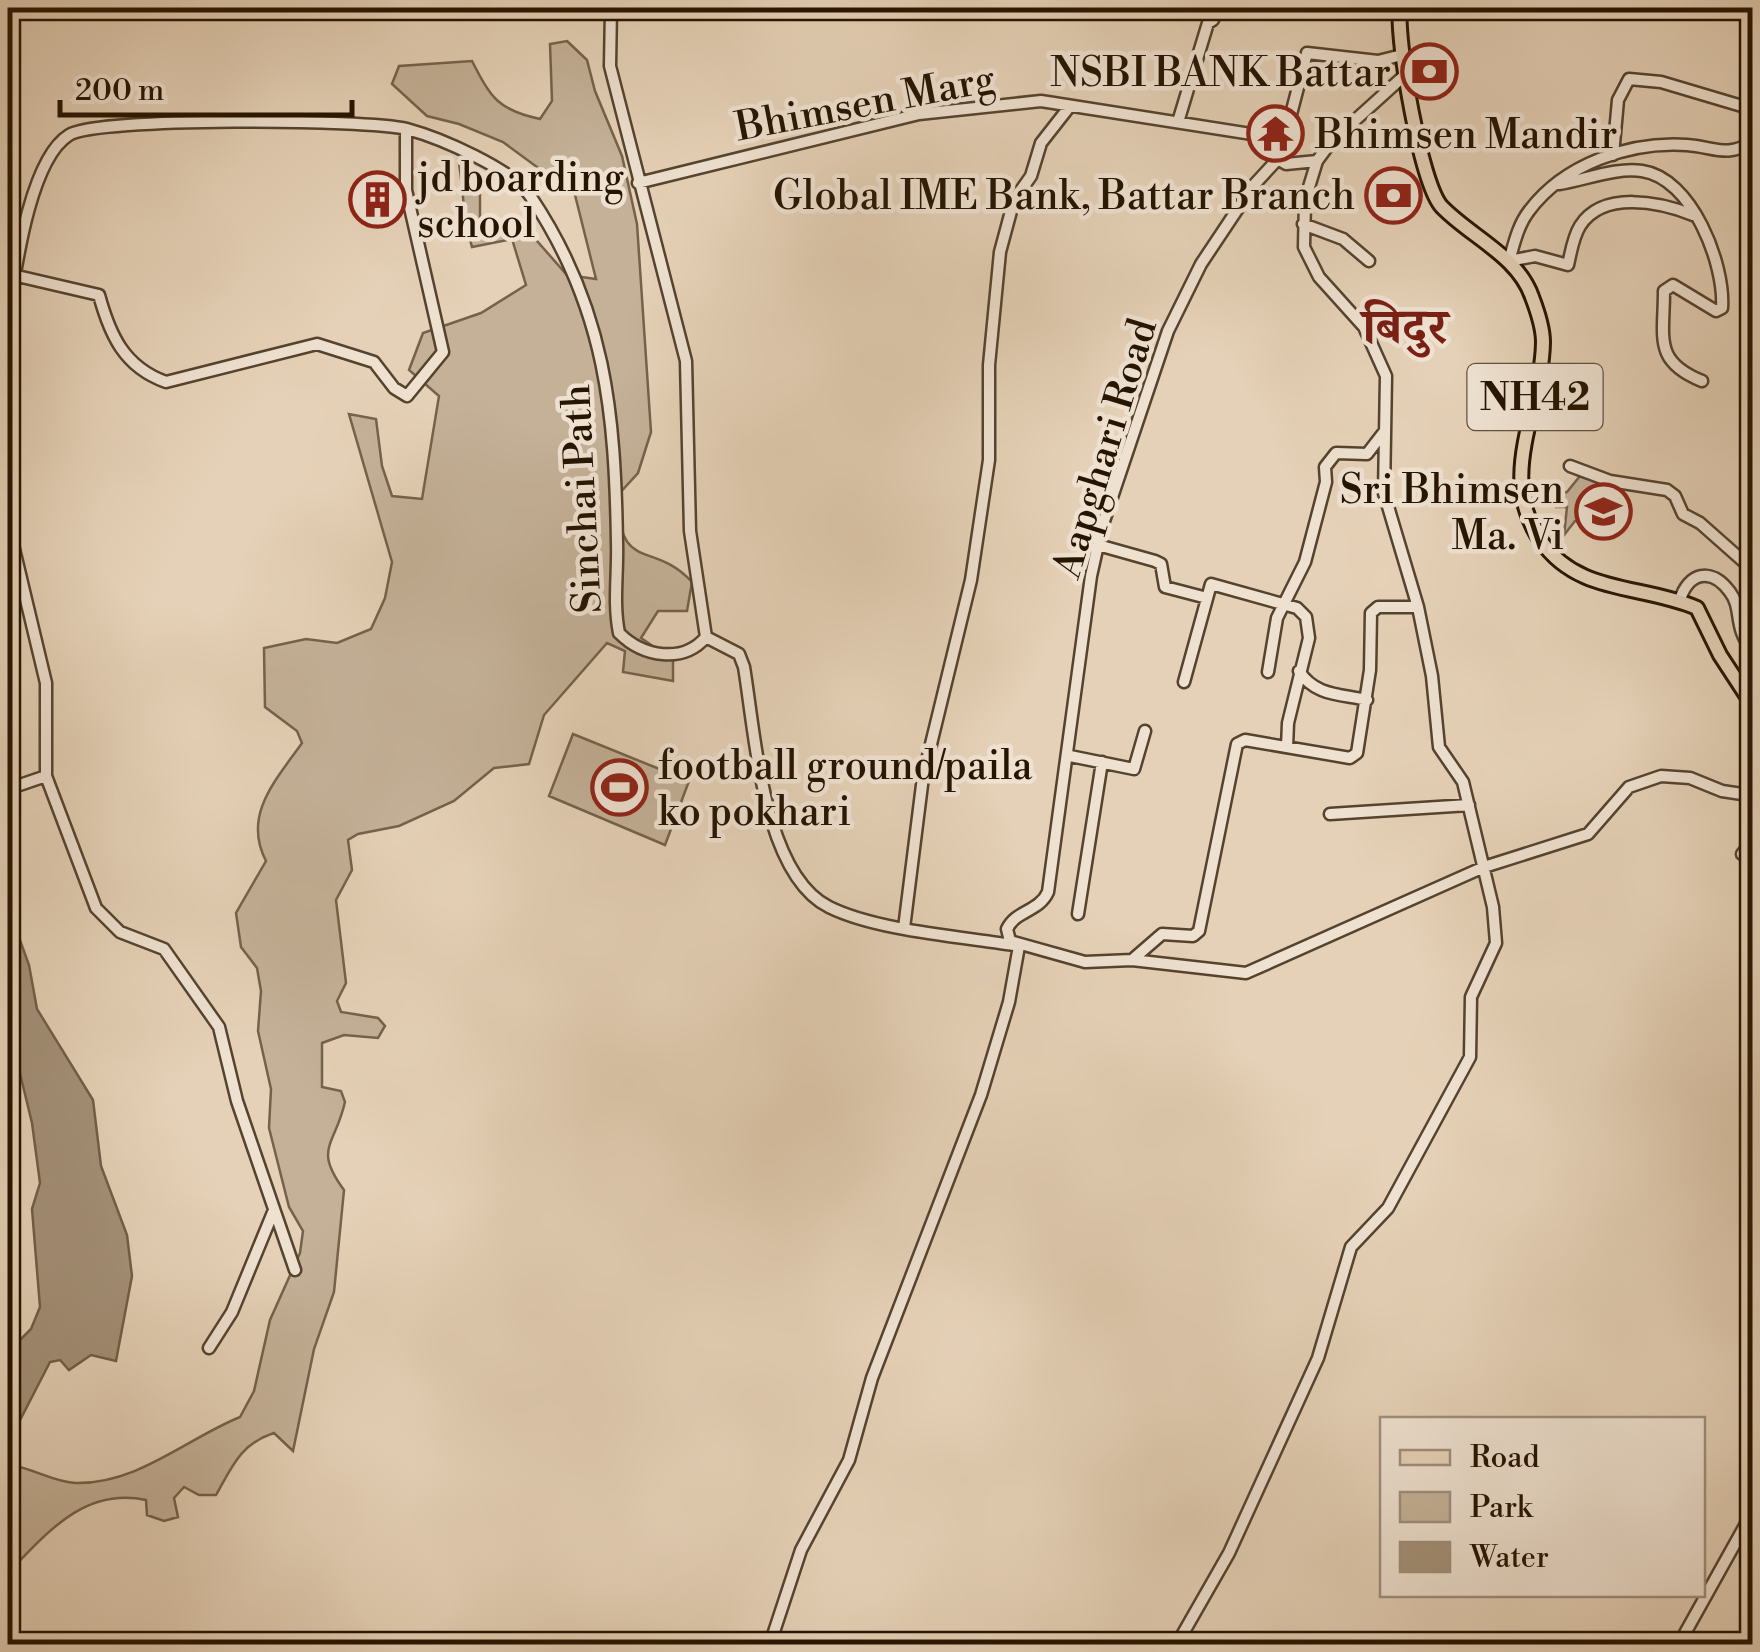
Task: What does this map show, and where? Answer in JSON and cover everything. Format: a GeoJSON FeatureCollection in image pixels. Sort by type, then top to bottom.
{"type":"FeatureCollection","features":[{"type":"Feature","properties":{"kind":"main road","name":"NH42"},"geometry":{"type":"LineString","coordinates":[[1400,8],[1402,56],[1438,203],[1471,235],[1509,261],[1531,293],[1543,339],[1534,403],[1519,460],[1520,491],[1538,537],[1574,576],[1680,600]]}},
{"type":"Feature","properties":{"kind":"main road"},"geometry":{"type":"LineString","coordinates":[[1680,600],[1697,608],[1720,655],[1752,704]]}},
{"type":"Feature","properties":{"kind":"street"},"geometry":{"type":"LineString","coordinates":[[610,8],[610,66],[686,361],[690,531],[706,636],[738,654],[744,667],[758,755],[785,864],[799,883],[828,907],[904,928],[1018,946],[1085,962],[1132,960],[1246,973],[1484,867],[1588,834],[1629,787],[1661,776],[1690,778],[1722,792],[1742,794],[1752,786]]}},
{"type":"Feature","properties":{"kind":"street"},"geometry":{"type":"LineString","coordinates":[[1178,122],[1208,23],[1213,20]]}},
{"type":"Feature","properties":{"kind":"street","name":"Aapghari Road"},"geometry":{"type":"LineString","coordinates":[[1018,946],[1010,941],[1007,929],[1014,917],[1041,905],[1048,892],[1098,545],[1168,330],[1201,264],[1253,186],[1276,161],[1307,53],[1378,61],[1402,56]]}},
{"type":"Feature","properties":{"kind":"street"},"geometry":{"type":"LineString","coordinates":[[1176,1644],[1230,1553],[1318,1358],[1352,1246],[1388,1208],[1470,1057],[1474,1040],[1471,997],[1496,943],[1484,867],[1463,782],[1439,747],[1432,676],[1418,606],[1384,493],[1386,376],[1364,327],[1308,261],[1303,224],[1317,162],[1332,142],[1406,75]]}},
{"type":"Feature","properties":{"kind":"street"},"geometry":{"type":"LineString","coordinates":[[1613,154],[1618,100],[1629,79],[1661,82],[1752,109]]}},
{"type":"Feature","properties":{"kind":"street","name":"Bhimsen Marg"},"geometry":{"type":"LineString","coordinates":[[638,183],[920,114],[1040,101],[1283,139]]}},
{"type":"Feature","properties":{"kind":"street"},"geometry":{"type":"LineString","coordinates":[[904,928],[923,777],[971,580],[989,460],[989,364],[1000,252],[1014,200],[1030,176],[1041,143],[1070,106]]}},
{"type":"Feature","properties":{"kind":"street","name":"Sinchai Path"},"geometry":{"type":"LineString","coordinates":[[8,318],[14,275],[46,163],[58,143],[72,132],[134,125],[284,122],[406,129],[511,176],[530,195],[577,285],[596,335],[611,394],[618,544],[614,616],[619,632],[659,655],[681,654],[697,647],[706,636]]}},
{"type":"Feature","properties":{"kind":"street"},"geometry":{"type":"LineString","coordinates":[[14,275],[99,295],[110,334],[127,358],[148,375],[166,382],[317,344],[374,362],[394,388],[407,396],[443,352],[406,190],[406,129]]}},
{"type":"Feature","properties":{"kind":"street"},"geometry":{"type":"LineString","coordinates":[[1283,139],[1278,160],[1286,164],[1317,162]]}},
{"type":"Feature","properties":{"kind":"street"},"geometry":{"type":"LineString","coordinates":[[1509,261],[1530,210],[1582,166],[1613,154],[1676,145],[1727,154],[1752,142]]}},
{"type":"Feature","properties":{"kind":"street"},"geometry":{"type":"LineString","coordinates":[[1558,184],[1626,170],[1646,171],[1680,193],[1721,270],[1722,308],[1716,311],[1673,285],[1664,290],[1666,359],[1674,370],[1702,381]]}},
{"type":"Feature","properties":{"kind":"street"},"geometry":{"type":"LineString","coordinates":[[1509,261],[1535,256],[1568,265],[1577,230],[1601,208],[1655,204],[1694,215]]}},
{"type":"Feature","properties":{"kind":"street"},"geometry":{"type":"LineString","coordinates":[[1303,224],[1343,240],[1368,261]]}},
{"type":"Feature","properties":{"kind":"street"},"geometry":{"type":"LineString","coordinates":[[1268,672],[1282,602],[1306,562],[1330,460],[1336,453],[1367,454],[1384,432]]}},
{"type":"Feature","properties":{"kind":"street"},"geometry":{"type":"LineString","coordinates":[[1570,466],[1610,482],[1667,490],[1675,496],[1683,514],[1700,523],[1752,569]]}},
{"type":"Feature","properties":{"kind":"street"},"geometry":{"type":"LineString","coordinates":[[8,524],[46,683],[46,776],[96,908],[120,932],[164,949],[219,1027],[237,1101],[296,1270]]}},
{"type":"Feature","properties":{"kind":"street"},"geometry":{"type":"LineString","coordinates":[[1098,545],[1155,561],[1161,564],[1165,587],[1207,598]]}},
{"type":"Feature","properties":{"kind":"street"},"geometry":{"type":"LineString","coordinates":[[1680,600],[1685,584],[1694,575],[1708,574],[1732,594],[1740,635],[1752,649]]}},
{"type":"Feature","properties":{"kind":"street"},"geometry":{"type":"LineString","coordinates":[[1184,682],[1211,584],[1297,608],[1310,626],[1287,747]]}},
{"type":"Feature","properties":{"kind":"street"},"geometry":{"type":"LineString","coordinates":[[1132,960],[1162,934],[1193,936],[1199,931],[1238,744],[1244,740],[1350,758],[1358,754],[1373,609],[1418,606]]}},
{"type":"Feature","properties":{"kind":"street"},"geometry":{"type":"LineString","coordinates":[[1299,670],[1308,684],[1323,693],[1366,700]]}},
{"type":"Feature","properties":{"kind":"street"},"geometry":{"type":"LineString","coordinates":[[1070,756],[1134,769],[1145,731]]}},
{"type":"Feature","properties":{"kind":"street"},"geometry":{"type":"LineString","coordinates":[[1078,914],[1102,762]]}},
{"type":"Feature","properties":{"kind":"street"},"geometry":{"type":"LineString","coordinates":[[8,788],[46,776]]}},
{"type":"Feature","properties":{"kind":"street"},"geometry":{"type":"LineString","coordinates":[[1330,814],[1469,805]]}},
{"type":"Feature","properties":{"kind":"street"},"geometry":{"type":"LineString","coordinates":[[1742,854],[1752,842]]}},
{"type":"Feature","properties":{"kind":"street"},"geometry":{"type":"LineString","coordinates":[[770,1644],[801,1550],[849,1460],[878,1361],[981,1095],[1009,1002],[1018,946]]}},
{"type":"Feature","properties":{"kind":"street"},"geometry":{"type":"LineString","coordinates":[[210,1348],[232,1312],[274,1209]]}},
{"type":"Feature","properties":{"kind":"street"},"geometry":{"type":"LineString","coordinates":[[1679,1644],[1752,1513]]}},
{"type":"Feature","properties":{"kind":"green space"},"geometry":{"type":"Polygon","coordinates":[[[567,41],[587,60],[595,91],[622,156],[637,224],[651,432],[638,473],[618,495],[624,536],[631,546],[678,569],[692,582],[687,611],[658,611],[641,638],[673,660],[673,681],[623,672],[625,651],[607,643],[544,715],[529,764],[494,768],[454,801],[399,826],[358,834],[348,840],[352,870],[336,900],[346,983],[337,1001],[341,1012],[378,1018],[385,1026],[378,1038],[344,1035],[322,1043],[322,1087],[341,1091],[345,1102],[328,1155],[344,1190],[334,1292],[314,1349],[293,1451],[274,1433],[262,1438],[238,1458],[216,1495],[199,1495],[184,1487],[174,1498],[178,1517],[164,1521],[147,1515],[146,1500],[104,1500],[85,1507],[52,1529],[8,1573],[10,1465],[76,1483],[120,1476],[240,1417],[254,1391],[270,1320],[300,1253],[303,1231],[289,1207],[269,1128],[271,1089],[258,1031],[261,991],[257,968],[241,947],[236,913],[266,861],[258,828],[265,799],[302,743],[297,731],[265,707],[264,648],[306,639],[337,643],[371,629],[385,598],[392,562],[349,414],[376,419],[382,466],[392,496],[422,499],[439,396],[409,370],[423,333],[481,313],[526,285],[512,239],[472,247],[458,158],[480,189],[480,227],[522,224],[567,275],[596,279],[575,195],[503,142],[427,116],[392,84],[399,66],[472,61],[497,100],[514,111],[540,119],[552,101],[550,44],[567,41]]]}},
{"type":"Feature","properties":{"kind":"green space"},"geometry":{"type":"Polygon","coordinates":[[[1580,476],[1602,483],[1602,495],[1593,506],[1597,522],[1575,521],[1564,535],[1567,507],[1556,507],[1554,494],[1567,492],[1580,476]]]}},
{"type":"Feature","properties":{"kind":"green space","name":"football ground/paila ko pokhari"},"geometry":{"type":"Polygon","coordinates":[[[573,734],[689,781],[665,845],[549,796],[573,734]]]}},
{"type":"Feature","properties":{"kind":"water"},"geometry":{"type":"Polygon","coordinates":[[[8,907],[29,965],[37,1009],[93,1100],[101,1166],[127,1235],[132,1276],[116,1361],[91,1355],[69,1370],[60,1360],[50,1362],[17,1426],[8,1434],[8,1352],[31,1329],[40,1307],[32,1209],[40,1183],[32,1123],[8,1024],[8,907]]]}},
{"type":"Feature","properties":{"kind":"place","name":"NSBI BANK Battar"},"geometry":{"type":"Point","coordinates":[1430,72]}},
{"type":"Feature","properties":{"kind":"place","name":"Bhimsen Mandir"},"geometry":{"type":"Point","coordinates":[1276,134]}},
{"type":"Feature","properties":{"kind":"place","name":"Global IME Bank, Battar Branch"},"geometry":{"type":"Point","coordinates":[1394,195]}},
{"type":"Feature","properties":{"kind":"place","name":"jd boarding school"},"geometry":{"type":"Point","coordinates":[378,200]}},
{"type":"Feature","properties":{"kind":"place","name":"Sri Bhimsen Ma. Vi"},"geometry":{"type":"Point","coordinates":[1603,512]}},
{"type":"Feature","properties":{"kind":"place","name":"football ground/paila ko pokhari"},"geometry":{"type":"Point","coordinates":[619,788]}},
{"type":"Feature","properties":{"kind":"district","name":"बिदुर"},"geometry":{"type":"Point","coordinates":[1405,325]}}]}
